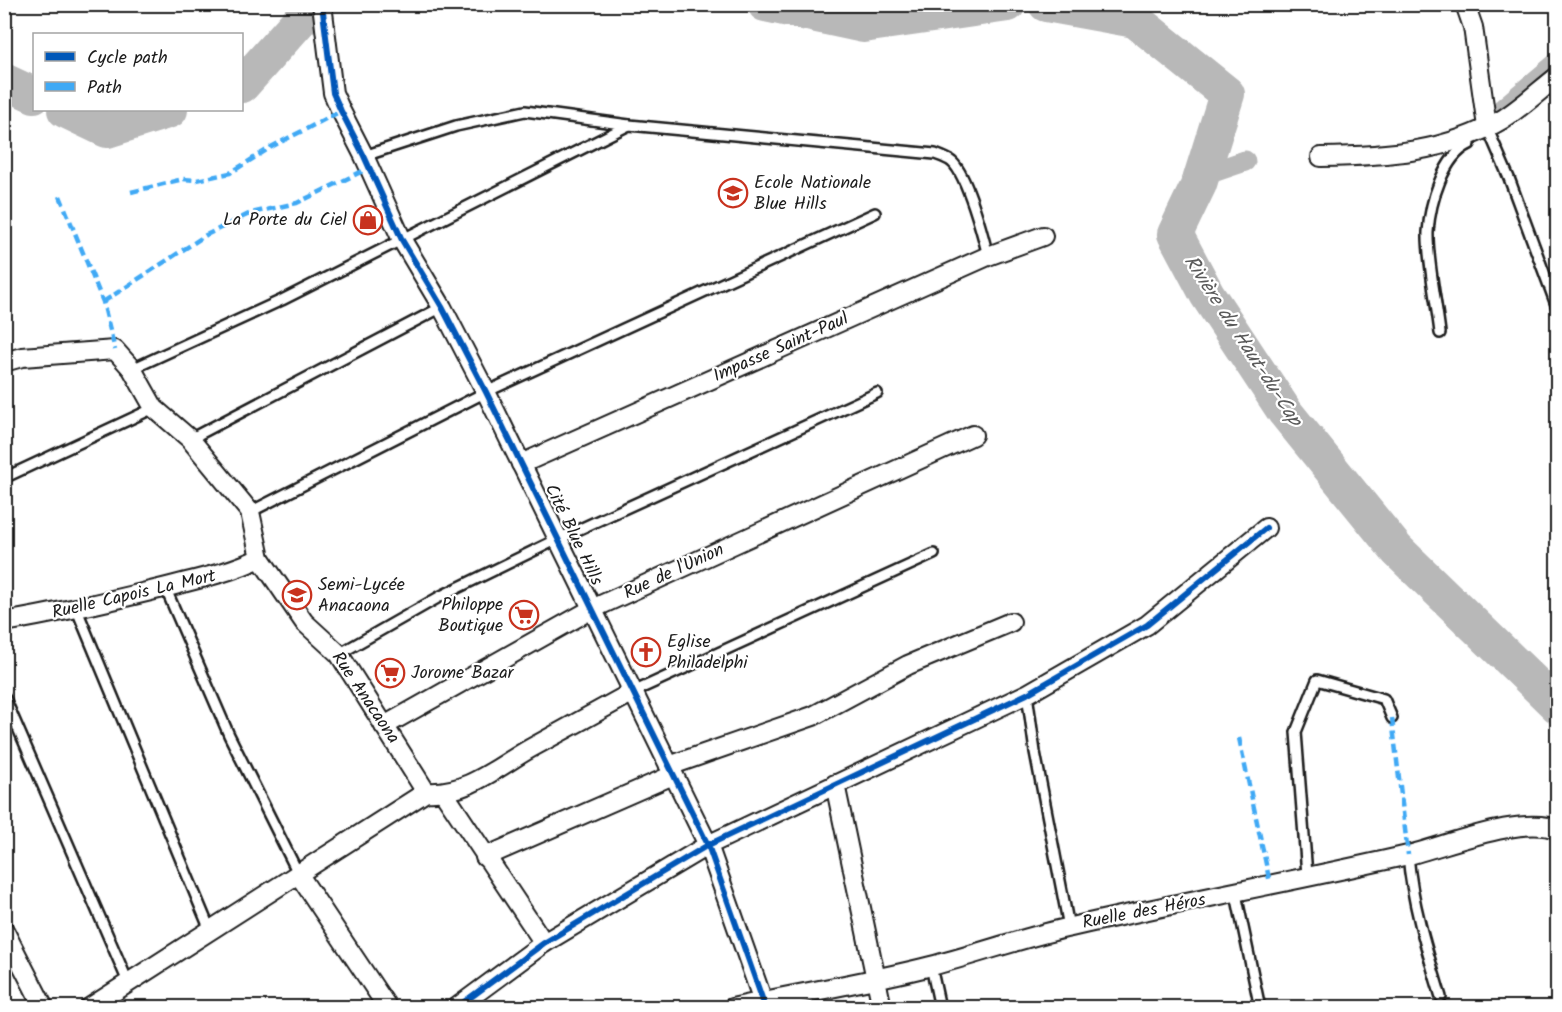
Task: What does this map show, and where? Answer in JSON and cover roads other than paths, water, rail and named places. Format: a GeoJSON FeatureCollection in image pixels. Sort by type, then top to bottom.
{"type":"FeatureCollection","features":[{"type":"Feature","properties":{"kind":"street","name":"Cité Blue Hills"},"geometry":{"type":"LineString","coordinates":[[322,4],[333,93],[402,240],[442,308],[486,392],[708,845],[763,1001]]}},
{"type":"Feature","properties":{"kind":"street"},"geometry":{"type":"LineString","coordinates":[[1465,4],[1473,27],[1488,131]]}},
{"type":"Feature","properties":{"kind":"street"},"geometry":{"type":"LineString","coordinates":[[1321,157],[1378,156],[1420,151],[1451,144],[1488,131],[1557,76]]}},
{"type":"Feature","properties":{"kind":"street","name":"Impasse Saint-Paul"},"geometry":{"type":"LineString","coordinates":[[521,464],[988,256],[1042,236]]}},
{"type":"Feature","properties":{"kind":"street"},"geometry":{"type":"LineString","coordinates":[[4,362],[22,357],[115,350],[132,369],[154,408]]}},
{"type":"Feature","properties":{"kind":"street","name":"Rue Anacaona"},"geometry":{"type":"LineString","coordinates":[[154,408],[190,438],[250,512],[260,558],[304,622],[339,654],[384,726],[485,857],[543,943]]}},
{"type":"Feature","properties":{"kind":"street","name":"Rue de l'Union"},"geometry":{"type":"LineString","coordinates":[[384,726],[592,609],[974,435]]}},
{"type":"Feature","properties":{"kind":"street"},"geometry":{"type":"LineString","coordinates":[[456,1008],[543,943],[708,845],[1027,694],[1147,625],[1266,528]]}},
{"type":"Feature","properties":{"kind":"street","name":"Ruelle Capois La Mort"},"geometry":{"type":"LineString","coordinates":[[4,622],[77,610],[165,588],[235,570],[260,558]]}},
{"type":"Feature","properties":{"kind":"street"},"geometry":{"type":"LineString","coordinates":[[485,857],[671,771],[813,716],[908,665],[1011,622]]}},
{"type":"Feature","properties":{"kind":"street"},"geometry":{"type":"LineString","coordinates":[[89,1008],[210,930],[435,793],[488,776],[528,749],[633,692]]}},
{"type":"Feature","properties":{"kind":"street"},"geometry":{"type":"LineString","coordinates":[[835,784],[878,978],[882,1008]]}},
{"type":"Feature","properties":{"kind":"street","name":"Ruelle des Héros"},"geometry":{"type":"LineString","coordinates":[[732,1008],[931,966],[1069,927],[1236,894],[1307,875],[1408,855],[1516,826],[1539,825],[1557,830]]}},
{"type":"Feature","properties":{"kind":"street"},"geometry":{"type":"LineString","coordinates":[[299,875],[388,1008]]}},
{"type":"Feature","properties":{"kind":"street"},"geometry":{"type":"LineString","coordinates":[[4,930],[44,1008]]}},
{"type":"Feature","properties":{"kind":"lane"},"geometry":{"type":"LineString","coordinates":[[364,156],[456,126],[525,111],[629,125],[935,154],[951,161],[957,168],[979,221],[988,256]]}},
{"type":"Feature","properties":{"kind":"lane"},"geometry":{"type":"LineString","coordinates":[[132,369],[282,300],[629,125]]}},
{"type":"Feature","properties":{"kind":"lane"},"geometry":{"type":"LineString","coordinates":[[1440,333],[1428,232],[1439,185],[1448,162],[1459,149],[1488,131],[1509,178],[1557,310]]}},
{"type":"Feature","properties":{"kind":"lane"},"geometry":{"type":"LineString","coordinates":[[250,512],[486,392],[875,213]]}},
{"type":"Feature","properties":{"kind":"lane"},"geometry":{"type":"LineString","coordinates":[[190,438],[442,308]]}},
{"type":"Feature","properties":{"kind":"lane"},"geometry":{"type":"LineString","coordinates":[[339,654],[441,596],[558,539],[877,393]]}},
{"type":"Feature","properties":{"kind":"lane"},"geometry":{"type":"LineString","coordinates":[[4,478],[154,408]]}},
{"type":"Feature","properties":{"kind":"lane"},"geometry":{"type":"LineString","coordinates":[[633,692],[934,554]]}},
{"type":"Feature","properties":{"kind":"lane"},"geometry":{"type":"LineString","coordinates":[[165,588],[229,735],[299,875]]}},
{"type":"Feature","properties":{"kind":"lane"},"geometry":{"type":"LineString","coordinates":[[77,610],[210,930]]}},
{"type":"Feature","properties":{"kind":"lane"},"geometry":{"type":"LineString","coordinates":[[1307,875],[1296,732],[1317,680],[1384,699],[1392,718]]}},
{"type":"Feature","properties":{"kind":"lane"},"geometry":{"type":"LineString","coordinates":[[1027,694],[1035,752],[1069,927]]}},
{"type":"Feature","properties":{"kind":"lane"},"geometry":{"type":"LineString","coordinates":[[4,696],[128,982]]}},
{"type":"Feature","properties":{"kind":"lane"},"geometry":{"type":"LineString","coordinates":[[1408,855],[1409,875],[1441,997]]}},
{"type":"Feature","properties":{"kind":"lane"},"geometry":{"type":"LineString","coordinates":[[1236,894],[1260,1008]]}},
{"type":"Feature","properties":{"kind":"lane"},"geometry":{"type":"LineString","coordinates":[[931,966],[940,1008]]}},
{"type":"Feature","properties":{"kind":"waterway","name":"Rivière du Haut-du-Cap"},"geometry":{"type":"LineString","coordinates":[[243,84],[314,4]]}},
{"type":"Feature","properties":{"kind":"waterway","name":"Rivière du Haut-du-Cap"},"geometry":{"type":"LineString","coordinates":[[765,4],[863,25],[1008,4]]}},
{"type":"Feature","properties":{"kind":"waterway","name":"Rivière du Haut-du-Cap"},"geometry":{"type":"LineString","coordinates":[[1046,4],[1135,20],[1227,94],[1199,184],[1175,234],[1207,294],[1285,412],[1397,550],[1558,706]]}},
{"type":"Feature","properties":{"kind":"waterway"},"geometry":{"type":"LineString","coordinates":[[1494,116],[1558,62]]}},
{"type":"Feature","properties":{"kind":"waterway","name":"Rivière du Haut-du-Cap"},"geometry":{"type":"LineString","coordinates":[[4,81],[33,95]]}},
{"type":"Feature","properties":{"kind":"waterway","name":"Rivière du Haut-du-Cap"},"geometry":{"type":"LineString","coordinates":[[67,111],[107,130],[167,111]]}},
{"type":"Feature","properties":{"kind":"waterway"},"geometry":{"type":"LineString","coordinates":[[1201,176],[1245,161]]}},
{"type":"Feature","properties":{"kind":"place","name":"Ecole Nationale Blue Hills"},"geometry":{"type":"Point","coordinates":[733,193]}},
{"type":"Feature","properties":{"kind":"place","name":"La Porte du Ciel"},"geometry":{"type":"Point","coordinates":[368,220]}},
{"type":"Feature","properties":{"kind":"place","name":"Semi-Lycée Anacaona"},"geometry":{"type":"Point","coordinates":[297,595]}},
{"type":"Feature","properties":{"kind":"place","name":"Philoppe Boutique"},"geometry":{"type":"Point","coordinates":[524,615]}},
{"type":"Feature","properties":{"kind":"place","name":"Eglise Philadelphi"},"geometry":{"type":"Point","coordinates":[646,652]}},
{"type":"Feature","properties":{"kind":"place","name":"Jorome Bazar"},"geometry":{"type":"Point","coordinates":[390,673]}}]}
